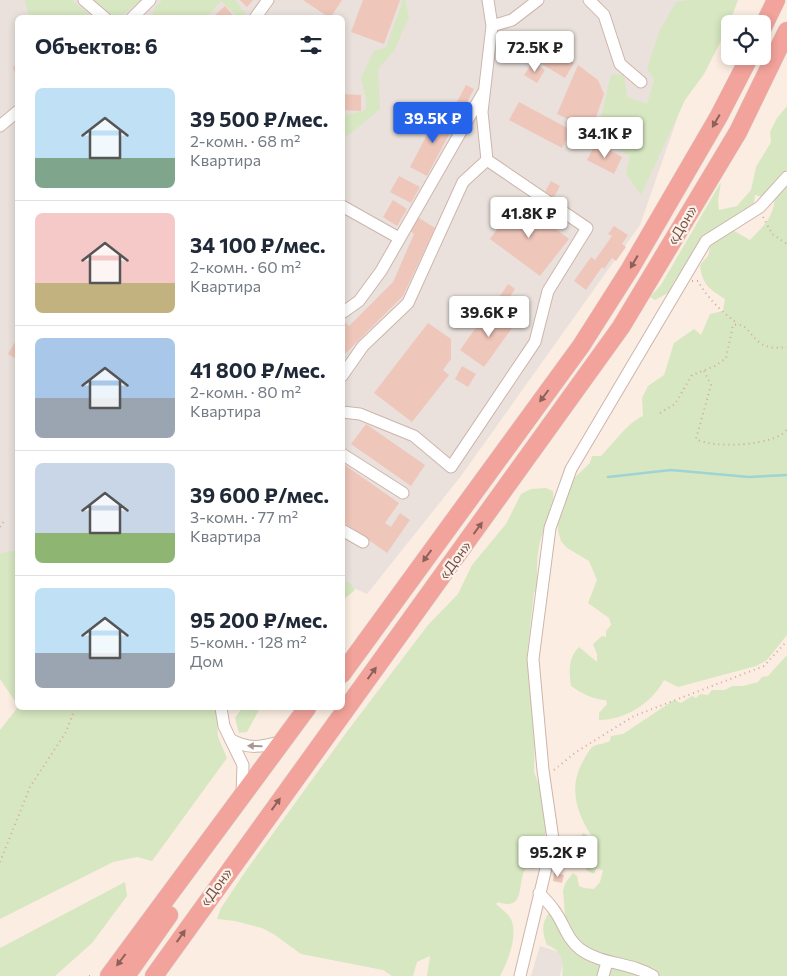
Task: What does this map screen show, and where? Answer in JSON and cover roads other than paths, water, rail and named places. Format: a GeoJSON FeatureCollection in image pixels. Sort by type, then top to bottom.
{"type":"FeatureCollection","features":[{"type":"Feature","properties":{"kind":"highway"},"geometry":{"type":"LineString","coordinates":[[769,15],[776,0]]}},
{"type":"Feature","properties":{"kind":"highway","name":"«Дон»"},"geometry":{"type":"LineString","coordinates":[[154,976],[621,327],[738,132],[787,31]]}},
{"type":"Feature","properties":{"kind":"highway"},"geometry":{"type":"LineString","coordinates":[[345,670],[581,346],[630,269],[714,124],[745,65]]}},
{"type":"Feature","properties":{"kind":"highway"},"geometry":{"type":"LineString","coordinates":[[109,976],[166,901],[242,793],[305,710]]}},
{"type":"Feature","properties":{"kind":"highway"},"geometry":{"type":"LineString","coordinates":[[126,976],[318,710]]}},
{"type":"Feature","properties":{"kind":"street"},"geometry":{"type":"LineString","coordinates":[[84,0],[102,15]]}},
{"type":"Feature","properties":{"kind":"street"},"geometry":{"type":"LineString","coordinates":[[137,15],[150,0]]}},
{"type":"Feature","properties":{"kind":"street"},"geometry":{"type":"LineString","coordinates":[[256,15],[268,0]]}},
{"type":"Feature","properties":{"kind":"street"},"geometry":{"type":"LineString","coordinates":[[487,160],[482,112],[492,26],[488,0]]}},
{"type":"Feature","properties":{"kind":"street"},"geometry":{"type":"LineString","coordinates":[[492,26],[512,20],[538,0]]}},
{"type":"Feature","properties":{"kind":"street"},"geometry":{"type":"LineString","coordinates":[[589,0],[604,15],[620,64],[641,82]]}},
{"type":"Feature","properties":{"kind":"street"},"geometry":{"type":"LineString","coordinates":[[345,311],[359,301],[380,271],[484,91]]}},
{"type":"Feature","properties":{"kind":"street"},"geometry":{"type":"LineString","coordinates":[[0,126],[9,114]]}},
{"type":"Feature","properties":{"kind":"street"},"geometry":{"type":"LineString","coordinates":[[345,372],[363,346],[408,303],[463,182],[487,160]]}},
{"type":"Feature","properties":{"kind":"street"},"geometry":{"type":"LineString","coordinates":[[345,412],[360,414],[414,436],[451,467],[535,342],[548,291],[588,228],[487,160]]}},
{"type":"Feature","properties":{"kind":"street"},"geometry":{"type":"LineString","coordinates":[[520,976],[539,892],[550,860],[553,839],[544,778],[533,659],[550,528],[571,469],[706,241],[758,208],[787,177]]}},
{"type":"Feature","properties":{"kind":"street"},"geometry":{"type":"LineString","coordinates":[[345,208],[399,238]]}},
{"type":"Feature","properties":{"kind":"street"},"geometry":{"type":"LineString","coordinates":[[345,456],[402,493]]}},
{"type":"Feature","properties":{"kind":"street"},"geometry":{"type":"LineString","coordinates":[[345,532],[363,542]]}},
{"type":"Feature","properties":{"kind":"street"},"geometry":{"type":"LineString","coordinates":[[222,710],[229,738],[243,765],[242,793]]}},
{"type":"Feature","properties":{"kind":"street"},"geometry":{"type":"LineString","coordinates":[[229,738],[240,745],[252,747],[282,741]]}},
{"type":"Feature","properties":{"kind":"street"},"geometry":{"type":"LineString","coordinates":[[539,892],[555,910],[566,934],[580,948],[607,962],[628,966],[653,976]]}},
{"type":"Feature","properties":{"kind":"street"},"geometry":{"type":"LineString","coordinates":[[604,976],[607,962]]}},
{"type":"Feature","properties":{"kind":"waterway"},"geometry":{"type":"LineString","coordinates":[[608,477],[671,470],[749,477],[787,475]]}}]}
